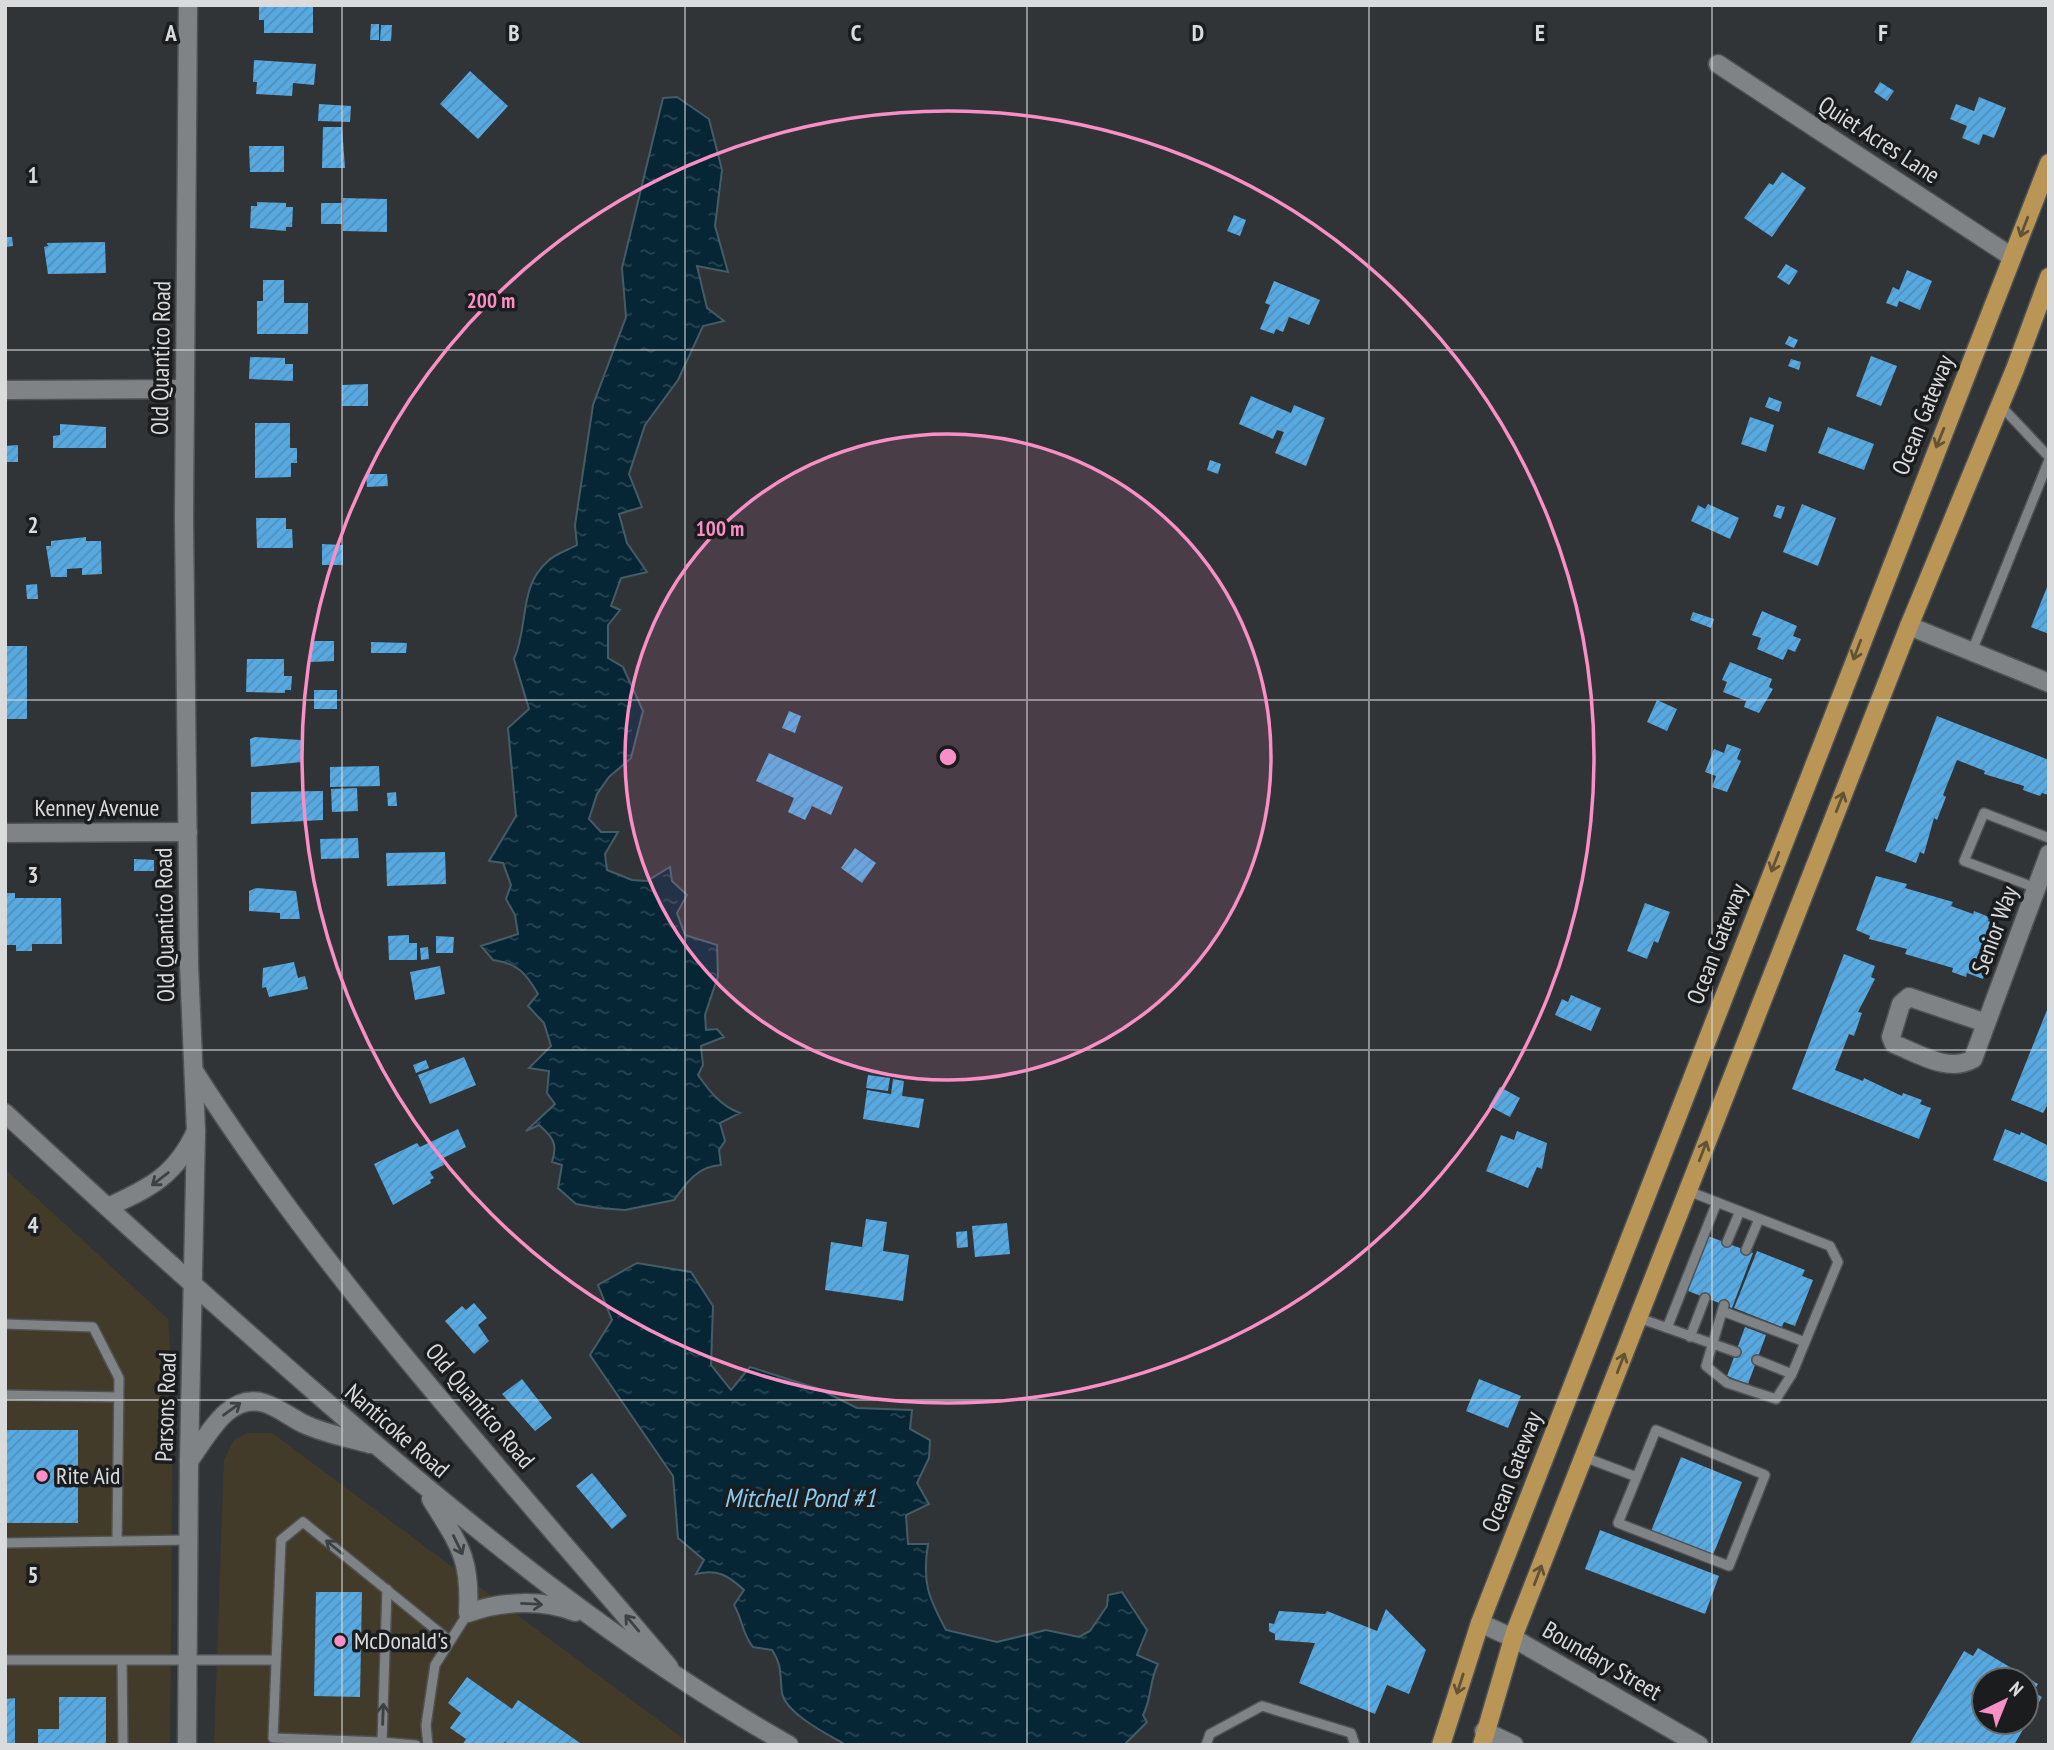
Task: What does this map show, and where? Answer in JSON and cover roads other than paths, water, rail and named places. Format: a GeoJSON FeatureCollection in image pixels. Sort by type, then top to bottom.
{"type":"FeatureCollection","features":[{"type":"Feature","properties":{"kind":"main road","name":"Ocean Gateway"},"geometry":{"type":"LineString","coordinates":[[1441,1745],[1480,1623],[2049,163]]}},
{"type":"Feature","properties":{"kind":"main road"},"geometry":{"type":"LineString","coordinates":[[1483,1738],[1513,1638],[1909,626],[2000,405],[2049,277]]}},
{"type":"Feature","properties":{"kind":"street","name":"Old Quantico Road"},"geometry":{"type":"LineString","coordinates":[[188,5],[185,389],[188,832],[194,1071],[228,1124],[304,1227],[460,1423],[676,1675]]}},
{"type":"Feature","properties":{"kind":"street","name":"Quiet Acres Lane"},"geometry":{"type":"LineString","coordinates":[[1718,64],[2012,257]]}},
{"type":"Feature","properties":{"kind":"street"},"geometry":{"type":"LineString","coordinates":[[5,390],[185,389]]}},
{"type":"Feature","properties":{"kind":"street"},"geometry":{"type":"LineString","coordinates":[[1909,626],[2049,683]]}},
{"type":"Feature","properties":{"kind":"street","name":"Kenney Avenue"},"geometry":{"type":"LineString","coordinates":[[5,833],[188,832]]}},
{"type":"Feature","properties":{"kind":"street","name":"Senior Way"},"geometry":{"type":"LineString","coordinates":[[1986,1023],[1909,997],[1902,1004],[1891,1037],[1894,1044],[1949,1066],[1961,1066],[1973,1059],[2049,854]]}},
{"type":"Feature","properties":{"kind":"street","name":"Parsons Road"},"geometry":{"type":"LineString","coordinates":[[187,1745],[189,1461],[196,1131],[194,1071]]}},
{"type":"Feature","properties":{"kind":"street","name":"Nanticoke Road"},"geometry":{"type":"LineString","coordinates":[[5,1113],[194,1287],[424,1487],[595,1621],[789,1745]]}},
{"type":"Feature","properties":{"kind":"street"},"geometry":{"type":"LineString","coordinates":[[108,1208],[146,1190],[166,1175],[185,1155],[196,1131]]}},
{"type":"Feature","properties":{"kind":"street"},"geometry":{"type":"LineString","coordinates":[[189,1461],[219,1420],[246,1401],[265,1403],[304,1424],[377,1446]]}},
{"type":"Feature","properties":{"kind":"street"},"geometry":{"type":"LineString","coordinates":[[424,1487],[460,1546],[470,1578],[468,1613],[493,1604],[560,1606],[595,1621]]}},
{"type":"Feature","properties":{"kind":"street","name":"Boundary Street"},"geometry":{"type":"LineString","coordinates":[[1480,1623],[1513,1638],[1699,1745]]}},
{"type":"Feature","properties":{"kind":"street"},"geometry":{"type":"LineString","coordinates":[[1483,1738],[1514,1745]]}},
{"type":"Feature","properties":{"kind":"lane"},"geometry":{"type":"LineString","coordinates":[[1972,651],[2049,458],[2000,405]]}},
{"type":"Feature","properties":{"kind":"lane"},"geometry":{"type":"LineString","coordinates":[[2036,888],[1964,861],[1984,813],[2049,838]]}},
{"type":"Feature","properties":{"kind":"lane"},"geometry":{"type":"LineString","coordinates":[[1688,1191],[1830,1246],[1838,1262],[1792,1374],[1776,1399],[1766,1398],[1727,1383],[1706,1366],[1710,1344],[1723,1308],[1805,1342]]}},
{"type":"Feature","properties":{"kind":"lane"},"geometry":{"type":"LineString","coordinates":[[1667,1328],[1717,1202]]}},
{"type":"Feature","properties":{"kind":"lane"},"geometry":{"type":"LineString","coordinates":[[1727,1242],[1740,1211]]}},
{"type":"Feature","properties":{"kind":"lane"},"geometry":{"type":"LineString","coordinates":[[1746,1250],[1759,1219]]}},
{"type":"Feature","properties":{"kind":"lane"},"geometry":{"type":"LineString","coordinates":[[1689,1337],[1705,1298]]}},
{"type":"Feature","properties":{"kind":"lane"},"geometry":{"type":"LineString","coordinates":[[1639,1318],[1736,1352]]}},
{"type":"Feature","properties":{"kind":"lane"},"geometry":{"type":"LineString","coordinates":[[5,1324],[93,1327],[119,1378],[117,1541]]}},
{"type":"Feature","properties":{"kind":"lane"},"geometry":{"type":"LineString","coordinates":[[1757,1360],[1792,1374]]}},
{"type":"Feature","properties":{"kind":"lane"},"geometry":{"type":"LineString","coordinates":[[5,1395],[119,1397]]}},
{"type":"Feature","properties":{"kind":"lane"},"geometry":{"type":"LineString","coordinates":[[1656,1430],[1765,1475],[1729,1566],[1618,1523],[1637,1477],[1656,1430]]}},
{"type":"Feature","properties":{"kind":"lane"},"geometry":{"type":"LineString","coordinates":[[1584,1457],[1637,1477]]}},
{"type":"Feature","properties":{"kind":"lane"},"geometry":{"type":"LineString","coordinates":[[416,1745],[274,1738],[281,1540],[303,1522],[450,1641]]}},
{"type":"Feature","properties":{"kind":"lane"},"geometry":{"type":"LineString","coordinates":[[5,1542],[188,1540]]}},
{"type":"Feature","properties":{"kind":"lane"},"geometry":{"type":"LineString","coordinates":[[382,1742],[387,1589]]}},
{"type":"Feature","properties":{"kind":"lane"},"geometry":{"type":"LineString","coordinates":[[428,1745],[426,1725],[435,1665],[468,1613]]}},
{"type":"Feature","properties":{"kind":"lane"},"geometry":{"type":"LineString","coordinates":[[5,1660],[276,1660]]}},
{"type":"Feature","properties":{"kind":"lane"},"geometry":{"type":"LineString","coordinates":[[122,1660],[123,1745]]}},
{"type":"Feature","properties":{"kind":"lane"},"geometry":{"type":"LineString","coordinates":[[1206,1745],[1210,1734],[1262,1706],[1351,1734],[1355,1745]]}},
{"type":"Feature","properties":{"kind":"water"},"geometry":{"type":"Polygon","coordinates":[[[677,97],[709,119],[722,170],[715,226],[728,272],[697,266],[707,308],[724,321],[703,326],[678,380],[645,425],[629,474],[642,507],[619,514],[627,543],[647,572],[621,578],[611,606],[620,610],[608,625],[608,658],[623,667],[643,711],[631,758],[609,777],[597,794],[589,819],[601,832],[618,832],[605,854],[607,870],[632,880],[647,881],[670,867],[672,881],[687,895],[677,913],[685,935],[717,945],[718,976],[705,1015],[706,1030],[717,1029],[724,1037],[701,1046],[703,1065],[698,1075],[716,1098],[740,1113],[720,1123],[725,1141],[719,1150],[721,1165],[699,1172],[674,1200],[625,1210],[576,1204],[558,1188],[562,1165],[552,1162],[554,1146],[551,1137],[539,1125],[526,1131],[555,1104],[547,1093],[549,1071],[529,1068],[551,1046],[544,1023],[528,1006],[538,994],[529,980],[515,967],[493,960],[481,946],[518,934],[515,915],[506,899],[511,885],[503,863],[489,861],[516,816],[508,728],[529,709],[514,659],[532,583],[551,559],[577,545],[575,525],[593,405],[626,317],[622,268],[663,98],[677,97]]]}},
{"type":"Feature","properties":{"kind":"water","name":"Mitchell Pond #1"},"geometry":{"type":"Polygon","coordinates":[[[637,1263],[691,1272],[713,1306],[711,1365],[731,1390],[750,1367],[819,1389],[857,1408],[912,1410],[910,1429],[930,1440],[929,1458],[917,1483],[929,1504],[906,1515],[908,1544],[928,1544],[928,1589],[946,1630],[997,1642],[1046,1630],[1079,1637],[1090,1631],[1107,1606],[1108,1595],[1122,1592],[1147,1630],[1137,1655],[1158,1664],[1143,1715],[1147,1722],[1124,1745],[846,1745],[819,1730],[791,1709],[782,1693],[779,1665],[775,1655],[772,1650],[753,1647],[734,1605],[744,1590],[722,1574],[696,1574],[704,1560],[678,1538],[673,1476],[590,1355],[612,1320],[598,1285],[637,1263]]]}},
{"type":"Feature","properties":{"kind":"place","name":"Rite Aid"},"geometry":{"type":"Point","coordinates":[42,1476]}},
{"type":"Feature","properties":{"kind":"place","name":"McDonald's"},"geometry":{"type":"Point","coordinates":[340,1641]}}]}
